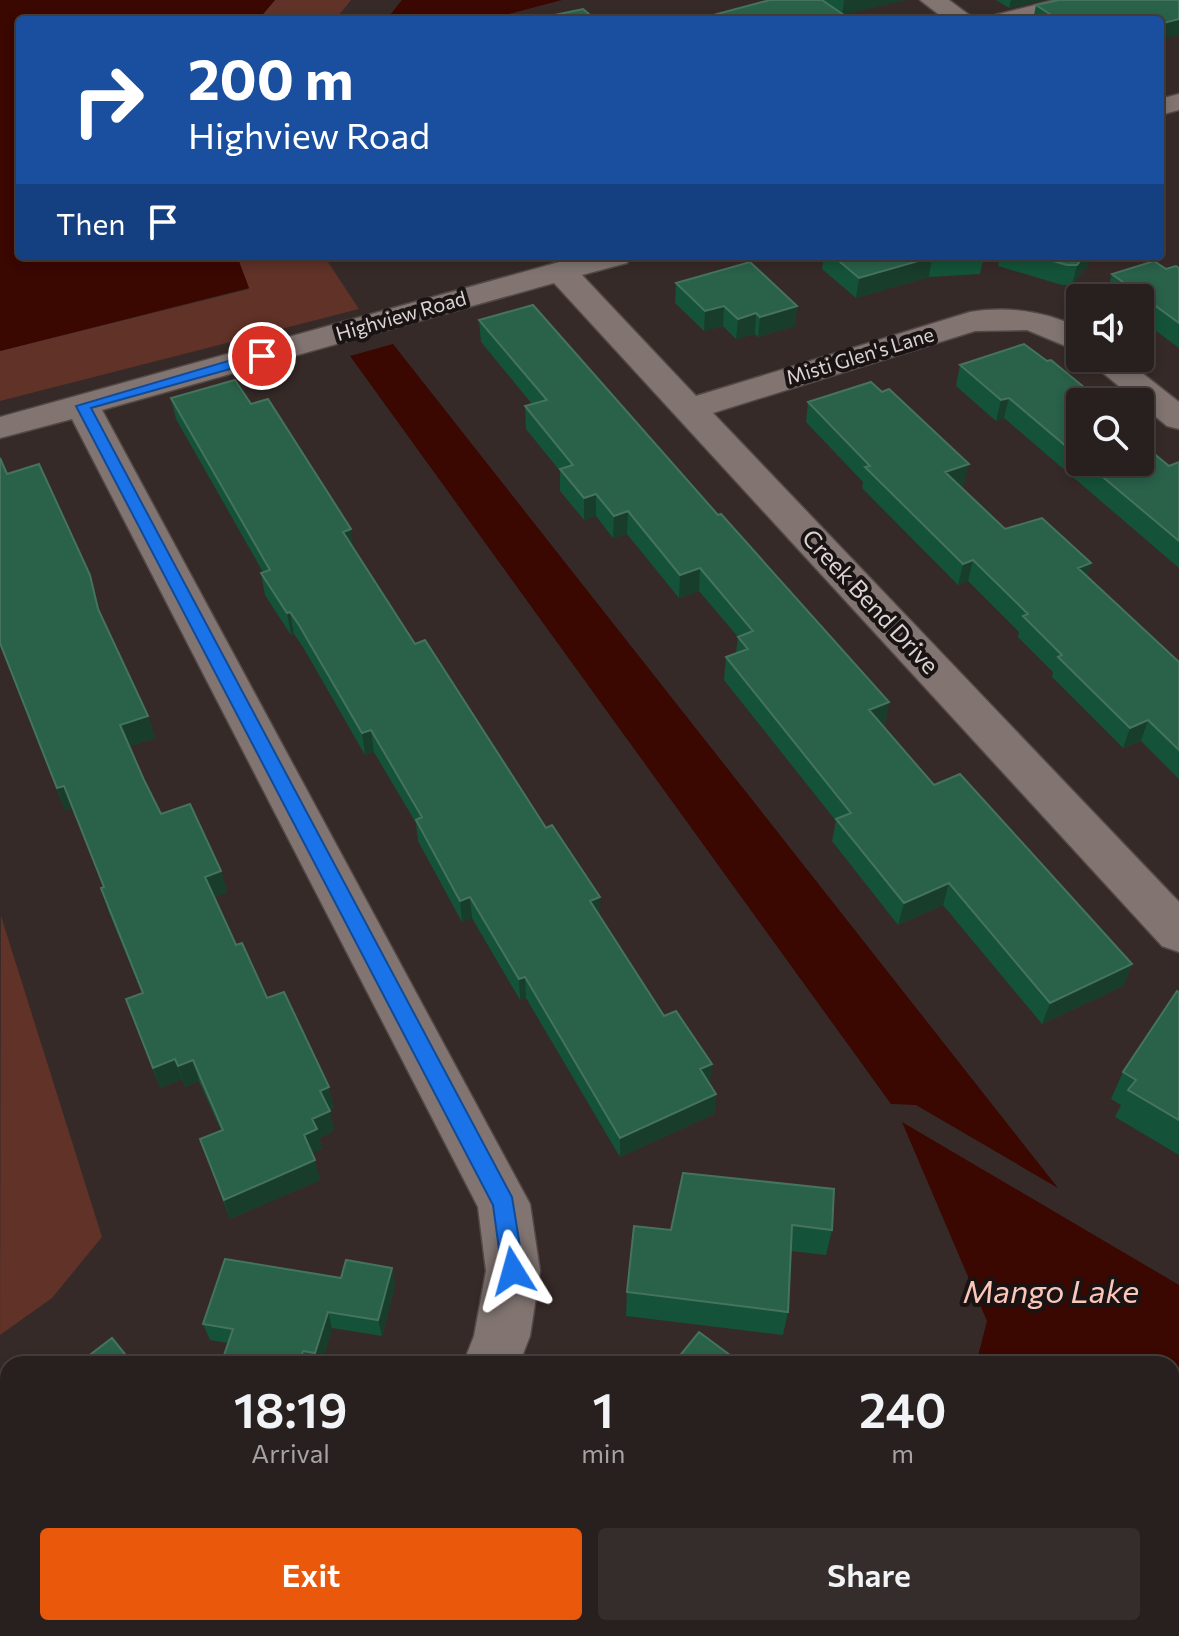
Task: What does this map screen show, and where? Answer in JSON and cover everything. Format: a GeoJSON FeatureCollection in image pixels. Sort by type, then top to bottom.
{"type":"FeatureCollection","features":[{"type":"Feature","properties":{"kind":"street"},"geometry":{"type":"LineString","coordinates":[[932,0],[957,16]]}},
{"type":"Feature","properties":{"kind":"street"},"geometry":{"type":"LineString","coordinates":[[1020,16],[1086,0]]}},
{"type":"Feature","properties":{"kind":"street","name":"Highview Road"},"geometry":{"type":"LineString","coordinates":[[0,428],[601,260]]}},
{"type":"Feature","properties":{"kind":"street","name":"Creek Bend Drive"},"geometry":{"type":"LineString","coordinates":[[560,271],[1179,933]]}},
{"type":"Feature","properties":{"kind":"street","name":"Misti Glen's Lane"},"geometry":{"type":"LineString","coordinates":[[690,409],[970,322],[997,317],[1033,321],[1066,333]]}},
{"type":"Feature","properties":{"kind":"street"},"geometry":{"type":"LineString","coordinates":[[1120,372],[1179,419]]}},
{"type":"Feature","properties":{"kind":"street"},"geometry":{"type":"LineString","coordinates":[[83,406],[504,1204],[513,1271],[502,1336],[494,1356]]}},
{"type":"Feature","properties":{"kind":"shaded area"},"geometry":{"type":"Polygon","coordinates":[[[275,0],[351,0],[338,16],[261,16],[275,0]]]}},
{"type":"Feature","properties":{"kind":"shaded area"},"geometry":{"type":"Polygon","coordinates":[[[238,260],[327,260],[359,309],[0,401],[0,351],[249,289],[238,260]]]}},
{"type":"Feature","properties":{"kind":"shaded area"},"geometry":{"type":"Polygon","coordinates":[[[1,916],[102,1237],[52,1298],[0,1335],[1,916]]]}},
{"type":"Feature","properties":{"kind":"water"},"geometry":{"type":"Polygon","coordinates":[[[0,0],[275,0],[261,16],[16,16],[16,260],[238,260],[249,288],[0,351],[0,0]]]}},
{"type":"Feature","properties":{"kind":"water"},"geometry":{"type":"Polygon","coordinates":[[[402,0],[562,0],[501,16],[389,16],[402,0]]]}},
{"type":"Feature","properties":{"kind":"water"},"geometry":{"type":"Polygon","coordinates":[[[393,344],[1058,1188],[916,1105],[891,1104],[350,356],[393,344]]]}},
{"type":"Feature","properties":{"kind":"water","name":"Mango Lake"},"geometry":{"type":"Polygon","coordinates":[[[902,1122],[1179,1285],[1179,1356],[978,1356],[987,1321],[902,1122]]]}},
{"type":"Feature","properties":{"kind":"building"},"geometry":{"type":"Polygon","coordinates":[[[770,0],[822,0],[845,16],[710,16],[770,0]]]}},
{"type":"Feature","properties":{"kind":"building"},"geometry":{"type":"Polygon","coordinates":[[[1059,0],[1179,0],[1179,19],[1164,23],[1164,16],[1053,16],[1036,5],[1059,0]]]}},
{"type":"Feature","properties":{"kind":"building"},"geometry":{"type":"Polygon","coordinates":[[[583,9],[591,16],[550,16],[583,9]]]}},
{"type":"Feature","properties":{"kind":"building"},"geometry":{"type":"Polygon","coordinates":[[[838,260],[922,260],[859,278],[838,260]]]}},
{"type":"Feature","properties":{"kind":"building"},"geometry":{"type":"Polygon","coordinates":[[[1050,260],[1081,260],[1077,265],[1050,260]]]}},
{"type":"Feature","properties":{"kind":"building"},"geometry":{"type":"Polygon","coordinates":[[[1154,261],[1166,269],[1179,268],[1179,323],[1154,305],[1154,284],[1126,284],[1112,274],[1154,261]]]}},
{"type":"Feature","properties":{"kind":"building"},"geometry":{"type":"Polygon","coordinates":[[[750,262],[797,306],[760,317],[756,313],[738,319],[724,306],[705,311],[676,283],[750,262]]]}},
{"type":"Feature","properties":{"kind":"building"},"geometry":{"type":"Polygon","coordinates":[[[533,305],[718,515],[721,514],[889,702],[869,710],[934,785],[960,774],[1132,964],[1050,1003],[949,883],[904,903],[836,819],[851,813],[726,657],[748,649],[738,637],[753,631],[700,568],[680,575],[628,511],[614,516],[596,494],[584,498],[560,469],[573,465],[525,406],[547,400],[479,320],[533,305]]]}},
{"type":"Feature","properties":{"kind":"building"},"geometry":{"type":"Polygon","coordinates":[[[1024,344],[1047,361],[1051,360],[1085,388],[1066,388],[1066,446],[1009,398],[1001,400],[960,365],[1024,344]]]}},
{"type":"Feature","properties":{"kind":"building"},"geometry":{"type":"Polygon","coordinates":[[[235,380],[251,404],[268,399],[351,529],[343,532],[415,644],[425,640],[546,828],[552,825],[600,897],[590,901],[664,1016],[676,1011],[712,1064],[700,1069],[716,1094],[620,1138],[525,977],[519,979],[470,897],[460,901],[416,820],[422,817],[371,730],[362,733],[299,625],[290,612],[287,613],[261,573],[270,570],[171,398],[235,380]]]}},
{"type":"Feature","properties":{"kind":"building"},"geometry":{"type":"Polygon","coordinates":[[[871,382],[882,392],[889,389],[969,464],[945,472],[1005,529],[1042,518],[1091,563],[1078,568],[1179,662],[1179,750],[1148,720],[1130,728],[1058,657],[1062,655],[1023,616],[1028,614],[973,560],[963,564],[865,467],[870,466],[808,402],[871,382]]]}},
{"type":"Feature","properties":{"kind":"building"},"geometry":{"type":"Polygon","coordinates":[[[1154,454],[1169,466],[1179,462],[1179,541],[1102,476],[1154,476],[1154,454]]]}},
{"type":"Feature","properties":{"kind":"building"},"geometry":{"type":"Polygon","coordinates":[[[0,458],[7,474],[39,464],[90,575],[98,609],[148,716],[120,725],[144,780],[161,814],[190,804],[221,871],[205,877],[236,945],[242,943],[267,998],[284,992],[329,1087],[320,1091],[330,1111],[312,1119],[317,1129],[304,1135],[315,1160],[224,1200],[200,1139],[223,1130],[193,1060],[178,1066],[175,1059],[153,1068],[126,999],[143,993],[64,786],[57,788],[0,643],[0,458]]]}},
{"type":"Feature","properties":{"kind":"building"},"geometry":{"type":"Polygon","coordinates":[[[1177,991],[1179,1120],[1128,1090],[1136,1080],[1123,1072],[1177,991]]]}},
{"type":"Feature","properties":{"kind":"building"},"geometry":{"type":"Polygon","coordinates":[[[683,1173],[834,1189],[832,1230],[792,1225],[788,1312],[627,1292],[634,1226],[671,1230],[683,1173]]]}},
{"type":"Feature","properties":{"kind":"building"},"geometry":{"type":"Polygon","coordinates":[[[225,1259],[341,1278],[346,1260],[392,1268],[378,1320],[328,1312],[315,1353],[303,1351],[301,1356],[224,1356],[233,1329],[203,1324],[225,1259]]]}},
{"type":"Feature","properties":{"kind":"building"},"geometry":{"type":"Polygon","coordinates":[[[699,1332],[731,1356],[680,1356],[699,1332]]]}},
{"type":"Feature","properties":{"kind":"building"},"geometry":{"type":"Polygon","coordinates":[[[112,1338],[127,1356],[88,1356],[112,1338]]]}},
{"type":"Feature","properties":{"kind":"route"},"geometry":{"type":"LineString","coordinates":[[262,356],[83,406],[504,1204],[513,1271]]}}]}
